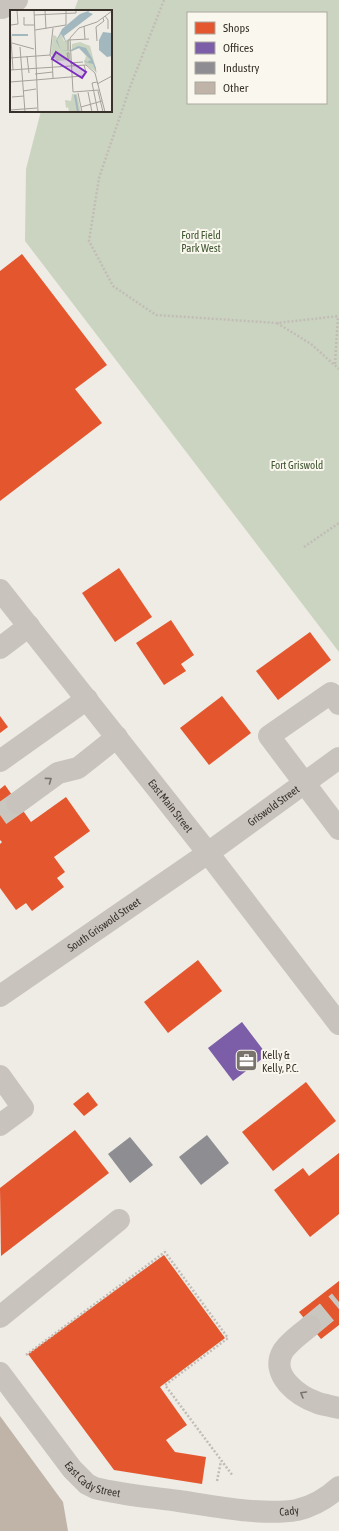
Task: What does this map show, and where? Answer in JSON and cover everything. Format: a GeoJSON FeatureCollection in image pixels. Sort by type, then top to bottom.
{"type":"FeatureCollection","features":[{"type":"Feature","properties":{"kind":"street","name":"East Main Street"},"geometry":{"type":"LineString","coordinates":[[0,590],[208,853],[339,1024]]}},
{"type":"Feature","properties":{"kind":"street"},"geometry":{"type":"LineString","coordinates":[[0,648],[29,626]]}},
{"type":"Feature","properties":{"kind":"street"},"geometry":{"type":"LineString","coordinates":[[339,704],[331,693],[269,736],[303,784],[339,829]]}},
{"type":"Feature","properties":{"kind":"street"},"geometry":{"type":"LineString","coordinates":[[0,761],[87,699]]}},
{"type":"Feature","properties":{"kind":"street"},"geometry":{"type":"LineString","coordinates":[[17,803],[58,773],[78,768],[117,738]]}},
{"type":"Feature","properties":{"kind":"street","name":"Griswold Street"},"geometry":{"type":"LineString","coordinates":[[208,853],[339,758]]}},
{"type":"Feature","properties":{"kind":"street","name":"South Griswold Street"},"geometry":{"type":"LineString","coordinates":[[0,996],[208,853]]}},
{"type":"Feature","properties":{"kind":"street"},"geometry":{"type":"LineString","coordinates":[[0,1076],[23,1108],[0,1126]]}},
{"type":"Feature","properties":{"kind":"street"},"geometry":{"type":"LineString","coordinates":[[0,1317],[119,1220]]}},
{"type":"Feature","properties":{"kind":"street"},"geometry":{"type":"LineString","coordinates":[[310,1326],[292,1341],[283,1352],[280,1371],[284,1380],[295,1390],[317,1403],[339,1408]]}},
{"type":"Feature","properties":{"kind":"street","name":"East Cady Street"},"geometry":{"type":"LineString","coordinates":[[0,1373],[72,1469],[87,1484],[104,1490],[232,1508]]}},
{"type":"Feature","properties":{"kind":"street","name":"Cady"},"geometry":{"type":"LineString","coordinates":[[232,1508],[273,1511],[295,1510],[308,1507],[319,1502],[339,1487]]}},
{"type":"Feature","properties":{"kind":"path"},"geometry":{"type":"LineString","coordinates":[[164,0],[133,80],[99,178],[89,241],[113,286],[156,315],[277,323],[339,316],[335,364]]}},
{"type":"Feature","properties":{"kind":"path"},"geometry":{"type":"LineString","coordinates":[[277,323],[311,344],[339,369]]}},
{"type":"Feature","properties":{"kind":"path"},"geometry":{"type":"LineString","coordinates":[[304,547],[339,523]]}},
{"type":"Feature","properties":{"kind":"path"},"geometry":{"type":"LineString","coordinates":[[26,1355],[165,1252],[228,1338],[165,1385],[233,1476]]}},
{"type":"Feature","properties":{"kind":"path"},"geometry":{"type":"LineString","coordinates":[[216,1487],[221,1460]]}},
{"type":"Feature","properties":{"kind":"green space","name":"Ford Field Park West"},"geometry":{"type":"Polygon","coordinates":[[[78,0],[339,0],[339,652],[25,241],[26,169],[41,112],[112,112],[112,10],[74,10],[78,0]]]}},
{"type":"Feature","properties":{"kind":"building: Shops"},"geometry":{"type":"Polygon","coordinates":[[[22,254],[107,365],[75,389],[102,423],[0,501],[0,271],[22,254]]]}},
{"type":"Feature","properties":{"kind":"building: Shops"},"geometry":{"type":"Polygon","coordinates":[[[119,568],[152,617],[115,642],[82,593],[119,568]]]}},
{"type":"Feature","properties":{"kind":"building: Shops"},"geometry":{"type":"Polygon","coordinates":[[[171,620],[194,655],[181,664],[186,671],[164,685],[136,643],[171,620]]]}},
{"type":"Feature","properties":{"kind":"building: Shops"},"geometry":{"type":"Polygon","coordinates":[[[310,632],[331,660],[278,700],[256,671],[310,632]]]}},
{"type":"Feature","properties":{"kind":"building: Shops"},"geometry":{"type":"Polygon","coordinates":[[[222,696],[251,733],[209,765],[180,728],[222,696]]]}},
{"type":"Feature","properties":{"kind":"building: Shops"},"geometry":{"type":"Polygon","coordinates":[[[0,716],[8,727],[0,733],[0,716]]]}},
{"type":"Feature","properties":{"kind":"building: Shops"},"geometry":{"type":"Polygon","coordinates":[[[5,785],[31,822],[66,797],[90,831],[54,857],[65,872],[57,878],[64,887],[32,911],[26,903],[16,910],[0,888],[0,844],[2,842],[0,840],[0,789],[5,785]]]}},
{"type":"Feature","properties":{"kind":"building: Shops"},"geometry":{"type":"Polygon","coordinates":[[[198,960],[222,991],[168,1033],[144,1002],[198,960]]]}},
{"type":"Feature","properties":{"kind":"building: Shops"},"geometry":{"type":"Polygon","coordinates":[[[306,1082],[336,1121],[273,1171],[242,1132],[306,1082]]]}},
{"type":"Feature","properties":{"kind":"building: Shops"},"geometry":{"type":"Polygon","coordinates":[[[88,1092],[98,1105],[84,1116],[73,1104],[88,1092]]]}},
{"type":"Feature","properties":{"kind":"building: Shops"},"geometry":{"type":"Polygon","coordinates":[[[75,1130],[109,1173],[1,1256],[0,1188],[75,1130]]]}},
{"type":"Feature","properties":{"kind":"building: Shops"},"geometry":{"type":"Polygon","coordinates":[[[339,1153],[339,1214],[310,1237],[274,1190],[303,1168],[309,1176],[339,1153]]]}},
{"type":"Feature","properties":{"kind":"building: Shops"},"geometry":{"type":"Polygon","coordinates":[[[164,1255],[225,1338],[160,1387],[187,1425],[166,1440],[175,1452],[206,1457],[202,1484],[114,1470],[28,1354],[164,1255]]]}},
{"type":"Feature","properties":{"kind":"building: Shops"},"geometry":{"type":"Polygon","coordinates":[[[339,1281],[339,1325],[321,1339],[299,1312],[339,1281]]]}},
{"type":"Feature","properties":{"kind":"building: Offices"},"geometry":{"type":"Polygon","coordinates":[[[242,1022],[267,1055],[233,1081],[208,1048],[242,1022]]]}},
{"type":"Feature","properties":{"kind":"building: Industry"},"geometry":{"type":"Polygon","coordinates":[[[207,1135],[229,1163],[201,1185],[179,1157],[207,1135]]]}},
{"type":"Feature","properties":{"kind":"building: Industry"},"geometry":{"type":"Polygon","coordinates":[[[130,1137],[153,1165],[130,1183],[108,1154],[130,1137]]]}},
{"type":"Feature","properties":{"kind":"building: Other"},"geometry":{"type":"Polygon","coordinates":[[[0,1416],[63,1502],[68,1531],[0,1531],[0,1416]]]}},
{"type":"Feature","properties":{"kind":"tunnel"},"geometry":{"type":"LineString","coordinates":[[0,815],[17,803]]}},
{"type":"Feature","properties":{"kind":"tunnel"},"geometry":{"type":"LineString","coordinates":[[310,1326],[339,1302]]}},
{"type":"Feature","properties":{"kind":"place","name":"Kelly & Kelly, P.C."},"geometry":{"type":"Point","coordinates":[247,1061]}},
{"type":"Feature","properties":{"kind":"park label","name":"Fort Griswold"},"geometry":{"type":"Point","coordinates":[297,465]}}]}
